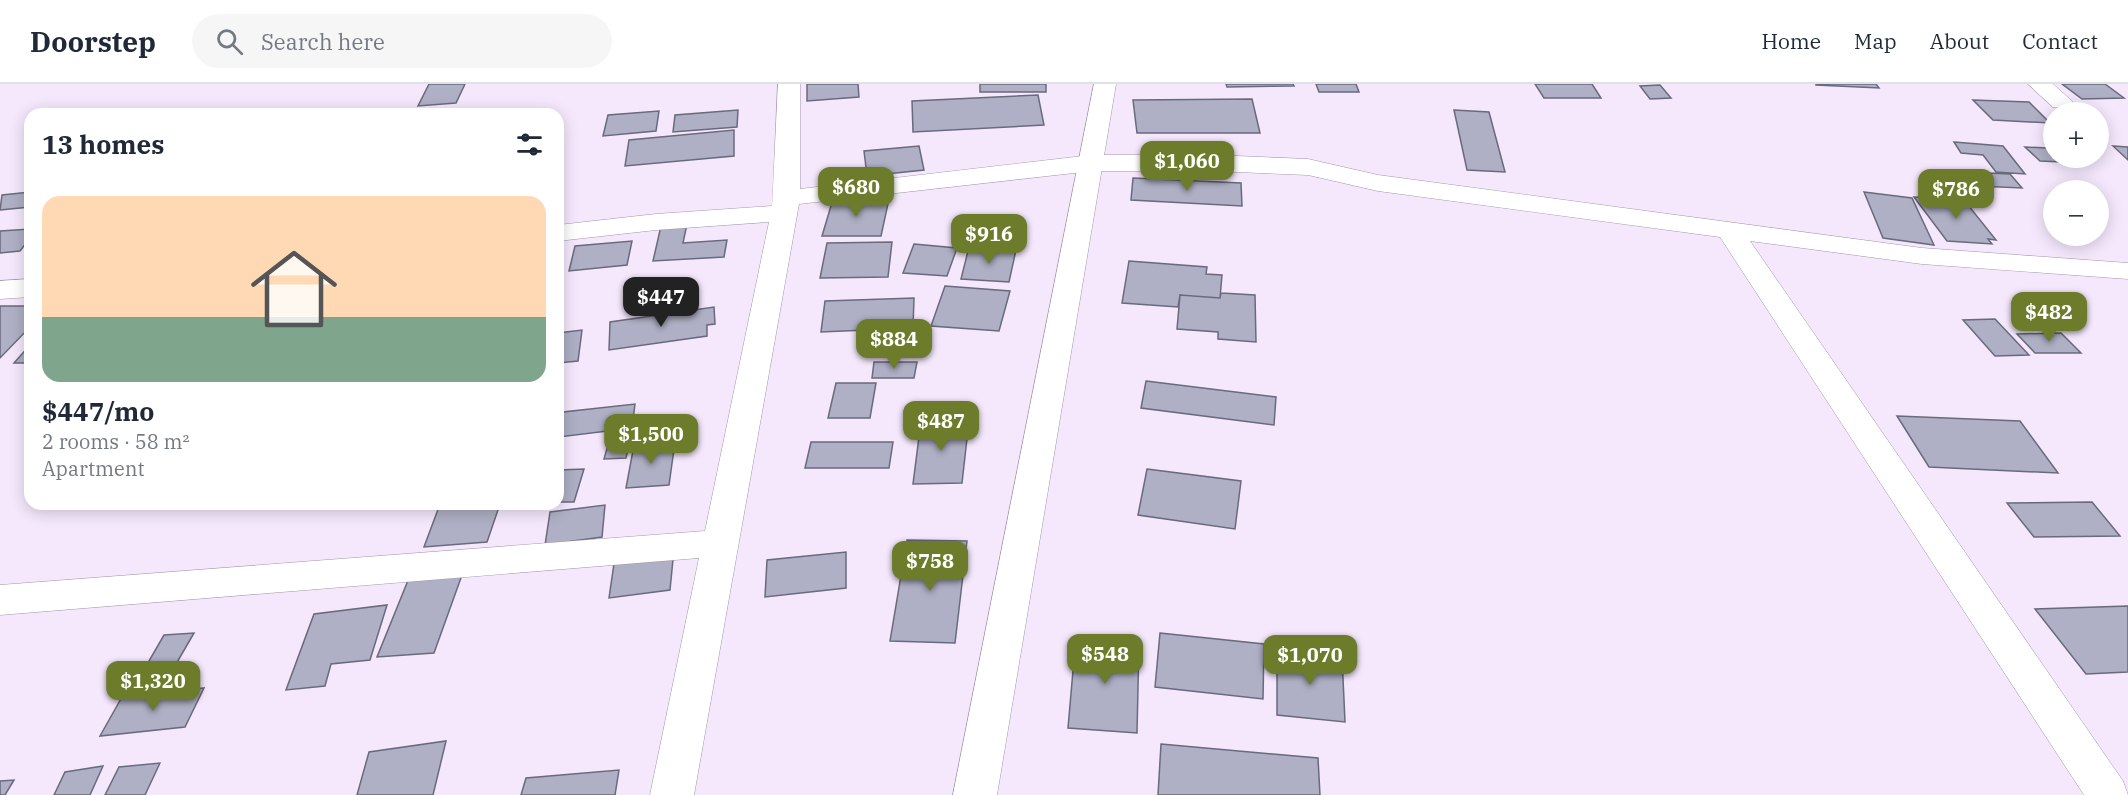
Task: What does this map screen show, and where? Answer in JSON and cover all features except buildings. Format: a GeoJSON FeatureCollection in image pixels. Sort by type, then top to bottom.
{"type":"FeatureCollection","features":[{"type":"Feature","properties":{"kind":"street"},"geometry":{"type":"LineString","coordinates":[[672,795],[785,206],[789,84]]}},
{"type":"Feature","properties":{"kind":"street"},"geometry":{"type":"LineString","coordinates":[[975,795],[1105,84]]}},
{"type":"Feature","properties":{"kind":"street"},"geometry":{"type":"LineString","coordinates":[[2039,84],[2061,102]]}},
{"type":"Feature","properties":{"kind":"street"},"geometry":{"type":"LineString","coordinates":[[564,232],[785,206],[1092,163],[1212,163],[1308,167],[1377,183],[1922,256],[2096,271],[2128,271]]}},
{"type":"Feature","properties":{"kind":"street"},"geometry":{"type":"LineString","coordinates":[[1728,230],[2108,795]]}},
{"type":"Feature","properties":{"kind":"street"},"geometry":{"type":"LineString","coordinates":[[2096,271],[2128,297]]}},
{"type":"Feature","properties":{"kind":"street"},"geometry":{"type":"LineString","coordinates":[[0,290],[24,288]]}},
{"type":"Feature","properties":{"kind":"street"},"geometry":{"type":"LineString","coordinates":[[0,600],[720,543]]}}]}
